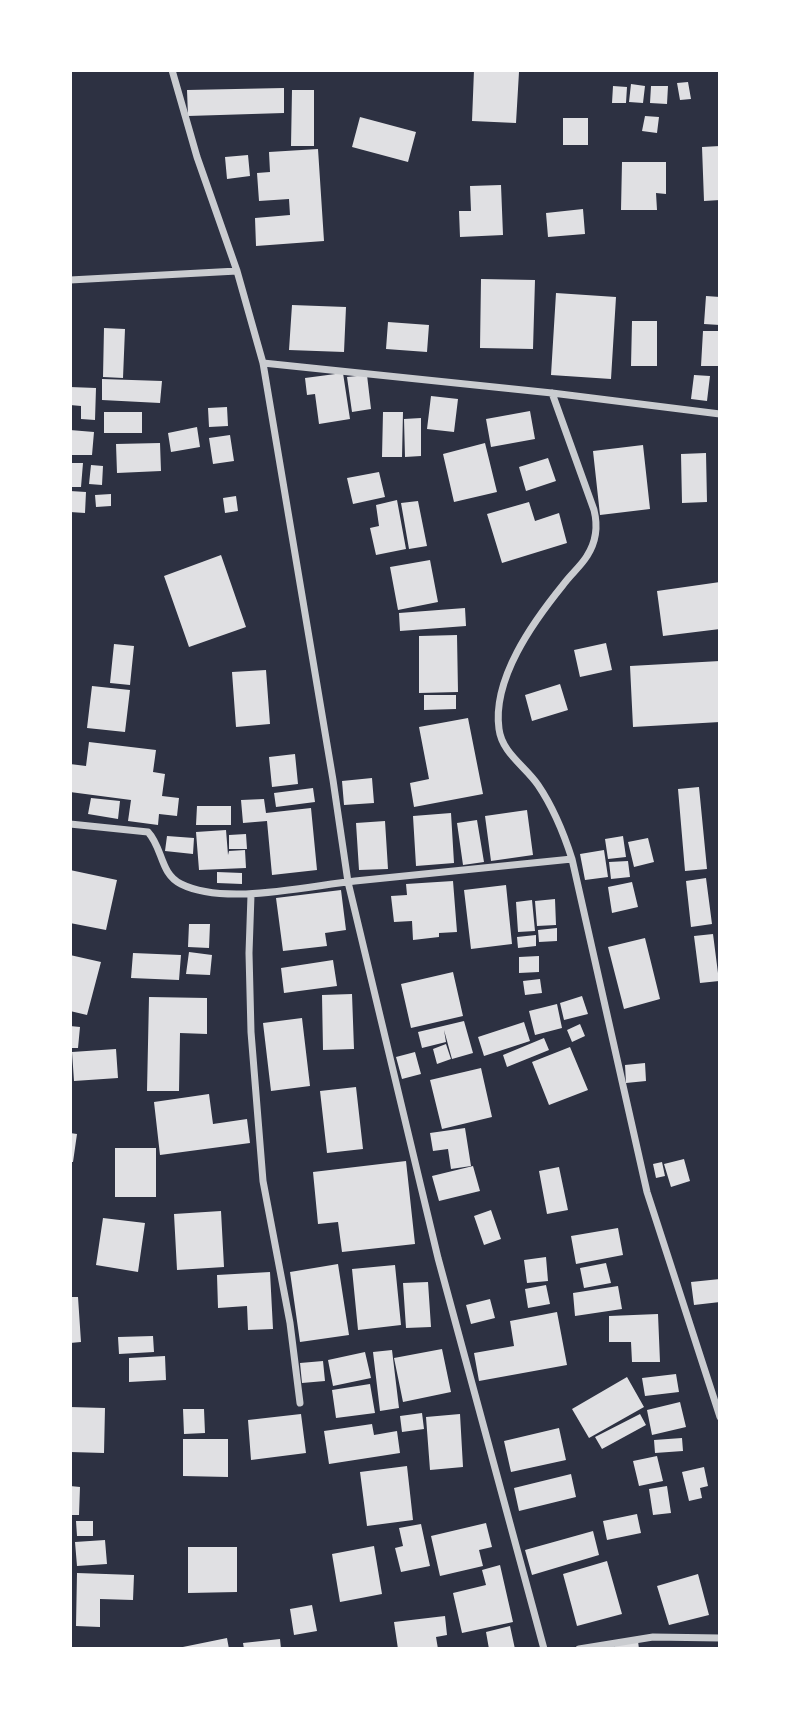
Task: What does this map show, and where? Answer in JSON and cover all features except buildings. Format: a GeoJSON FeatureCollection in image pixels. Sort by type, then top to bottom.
{"type":"FeatureCollection","features":[{"type":"Feature","properties":{"kind":"street"},"geometry":{"type":"LineString","coordinates":[[172,70],[197,157],[237,271],[263,363],[348,882],[438,1258],[544,1649]]}},
{"type":"Feature","properties":{"kind":"street"},"geometry":{"type":"LineString","coordinates":[[70,280],[237,271]]}},
{"type":"Feature","properties":{"kind":"street"},"geometry":{"type":"LineString","coordinates":[[263,363],[552,393],[720,414]]}},
{"type":"Feature","properties":{"kind":"street"},"geometry":{"type":"LineString","coordinates":[[552,393],[598,526],[587,556],[557,592],[522,645],[504,679],[498,712],[499,732],[509,753],[538,785],[565,838],[572,859],[648,1192],[720,1417]]}},
{"type":"Feature","properties":{"kind":"street"},"geometry":{"type":"LineString","coordinates":[[70,824],[148,832],[168,874],[181,885],[206,891],[251,895],[348,882],[572,859]]}},
{"type":"Feature","properties":{"kind":"street"},"geometry":{"type":"LineString","coordinates":[[251,895],[251,1032],[262,1181],[290,1323],[300,1404]]}},
{"type":"Feature","properties":{"kind":"street"},"geometry":{"type":"LineString","coordinates":[[579,1649],[653,1637],[720,1638]]}}]}
